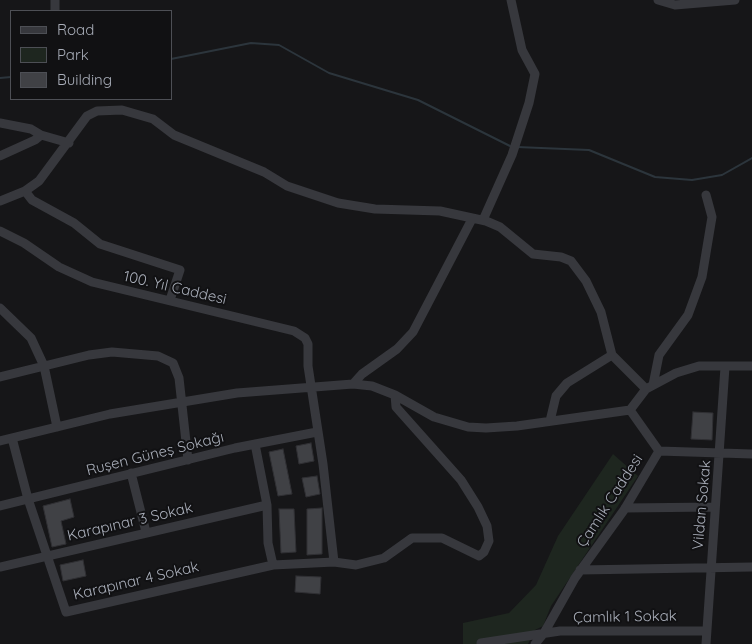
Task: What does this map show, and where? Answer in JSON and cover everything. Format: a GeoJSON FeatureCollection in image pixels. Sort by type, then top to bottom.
{"type":"FeatureCollection","features":[{"type":"Feature","properties":{"kind":"street"},"geometry":{"type":"LineString","coordinates":[[483,220],[512,155],[529,103],[535,74],[522,50],[511,0]]}},
{"type":"Feature","properties":{"kind":"street"},"geometry":{"type":"LineString","coordinates":[[658,0],[675,6],[735,0]]}},
{"type":"Feature","properties":{"kind":"street"},"geometry":{"type":"LineString","coordinates":[[0,201],[25,191],[39,181],[69,143],[87,116],[97,110],[122,110],[153,119],[174,135],[264,172],[287,186],[338,203],[375,210],[440,210],[472,219],[483,220],[500,227],[533,254],[561,257],[571,261],[586,281],[601,312],[612,355],[649,387]]}},
{"type":"Feature","properties":{"kind":"street"},"geometry":{"type":"LineString","coordinates":[[0,123],[31,129],[40,135],[69,143]]}},
{"type":"Feature","properties":{"kind":"street"},"geometry":{"type":"LineString","coordinates":[[0,156],[35,140],[40,135]]}},
{"type":"Feature","properties":{"kind":"street"},"geometry":{"type":"LineString","coordinates":[[25,191],[32,200],[74,223],[100,244],[180,270],[170,300]]}},
{"type":"Feature","properties":{"kind":"street"},"geometry":{"type":"LineString","coordinates":[[0,441],[110,414],[237,393],[310,386],[353,384],[372,386],[395,395],[434,417],[468,427],[486,428],[630,410],[649,387],[659,355],[688,315],[702,277],[712,217],[706,195]]}},
{"type":"Feature","properties":{"kind":"street"},"geometry":{"type":"LineString","coordinates":[[353,384],[362,374],[397,349],[413,332],[472,219]]}},
{"type":"Feature","properties":{"kind":"street","name":"100. Yıl Caddesi"},"geometry":{"type":"LineString","coordinates":[[0,231],[24,243],[59,267],[92,282],[301,334],[308,344],[310,386],[334,562]]}},
{"type":"Feature","properties":{"kind":"street"},"geometry":{"type":"LineString","coordinates":[[0,308],[31,338],[44,366],[57,427]]}},
{"type":"Feature","properties":{"kind":"street"},"geometry":{"type":"LineString","coordinates":[[0,377],[89,355],[112,352],[158,356],[173,363],[179,378],[188,460]]}},
{"type":"Feature","properties":{"kind":"street"},"geometry":{"type":"LineString","coordinates":[[550,421],[556,396],[567,383],[612,355]]}},
{"type":"Feature","properties":{"kind":"street"},"geometry":{"type":"LineString","coordinates":[[649,387],[676,373],[699,366],[752,366]]}},
{"type":"Feature","properties":{"kind":"street","name":"Vildan Sokak"},"geometry":{"type":"LineString","coordinates":[[706,644],[725,367]]}},
{"type":"Feature","properties":{"kind":"street","name":"Karapınar 4 Sokak"},"geometry":{"type":"LineString","coordinates":[[12,438],[28,499],[66,612],[272,565],[334,562],[356,565],[384,558],[404,541],[419,538],[442,538],[479,556],[484,552],[489,541],[487,526],[478,507],[460,480],[396,407],[395,395]]}},
{"type":"Feature","properties":{"kind":"street"},"geometry":{"type":"LineString","coordinates":[[630,410],[659,451]]}},
{"type":"Feature","properties":{"kind":"street","name":"Ruşen Güneş Sokağı"},"geometry":{"type":"LineString","coordinates":[[0,506],[254,444],[317,432]]}},
{"type":"Feature","properties":{"kind":"street"},"geometry":{"type":"LineString","coordinates":[[254,444],[267,505],[268,543],[272,565]]}},
{"type":"Feature","properties":{"kind":"street","name":"Çamlık Caddesi"},"geometry":{"type":"LineString","coordinates":[[535,644],[544,633],[554,611],[580,570],[625,508],[659,451],[752,454]]}},
{"type":"Feature","properties":{"kind":"street"},"geometry":{"type":"LineString","coordinates":[[132,473],[146,532]]}},
{"type":"Feature","properties":{"kind":"street","name":"Karapınar 3 Sokak"},"geometry":{"type":"LineString","coordinates":[[0,567],[267,505]]}},
{"type":"Feature","properties":{"kind":"street"},"geometry":{"type":"LineString","coordinates":[[625,508],[715,507]]}},
{"type":"Feature","properties":{"kind":"street"},"geometry":{"type":"LineString","coordinates":[[580,570],[752,567]]}},
{"type":"Feature","properties":{"kind":"street","name":"Çamlık 1 Sokak"},"geometry":{"type":"LineString","coordinates":[[480,643],[544,633],[655,629],[706,631]]}},
{"type":"Feature","properties":{"kind":"green space"},"geometry":{"type":"Polygon","coordinates":[[[613,454],[638,476],[551,606],[543,626],[535,630],[528,644],[463,644],[463,623],[509,613],[536,585],[558,536],[613,454]]]}},
{"type":"Feature","properties":{"kind":"building"},"geometry":{"type":"Polygon","coordinates":[[[693,412],[713,413],[712,440],[691,439],[693,412]]]}},
{"type":"Feature","properties":{"kind":"building"},"geometry":{"type":"Polygon","coordinates":[[[311,443],[314,461],[299,464],[296,446],[311,443]]]}},
{"type":"Feature","properties":{"kind":"building"},"geometry":{"type":"Polygon","coordinates":[[[283,449],[292,494],[278,496],[269,452],[283,449]]]}},
{"type":"Feature","properties":{"kind":"building"},"geometry":{"type":"Polygon","coordinates":[[[317,476],[320,494],[306,497],[302,478],[317,476]]]}},
{"type":"Feature","properties":{"kind":"building"},"geometry":{"type":"Polygon","coordinates":[[[70,499],[74,517],[61,521],[66,544],[52,547],[43,506],[70,499]]]}},
{"type":"Feature","properties":{"kind":"building"},"geometry":{"type":"Polygon","coordinates":[[[322,508],[322,554],[307,555],[307,509],[322,508]]]}},
{"type":"Feature","properties":{"kind":"building"},"geometry":{"type":"Polygon","coordinates":[[[279,509],[294,509],[296,552],[281,553],[279,509]]]}},
{"type":"Feature","properties":{"kind":"building"},"geometry":{"type":"Polygon","coordinates":[[[83,560],[86,576],[63,581],[60,565],[83,560]]]}},
{"type":"Feature","properties":{"kind":"building"},"geometry":{"type":"Polygon","coordinates":[[[296,576],[321,577],[320,594],[295,592],[296,576]]]}},
{"type":"Feature","properties":{"kind":"waterway"},"geometry":{"type":"LineString","coordinates":[[172,59],[251,43],[279,45],[329,73],[418,100],[512,147]]}},
{"type":"Feature","properties":{"kind":"waterway"},"geometry":{"type":"LineString","coordinates":[[0,78],[10,77]]}},
{"type":"Feature","properties":{"kind":"waterway"},"geometry":{"type":"LineString","coordinates":[[517,147],[589,150],[655,177],[692,180],[722,175],[752,158]]}}]}
